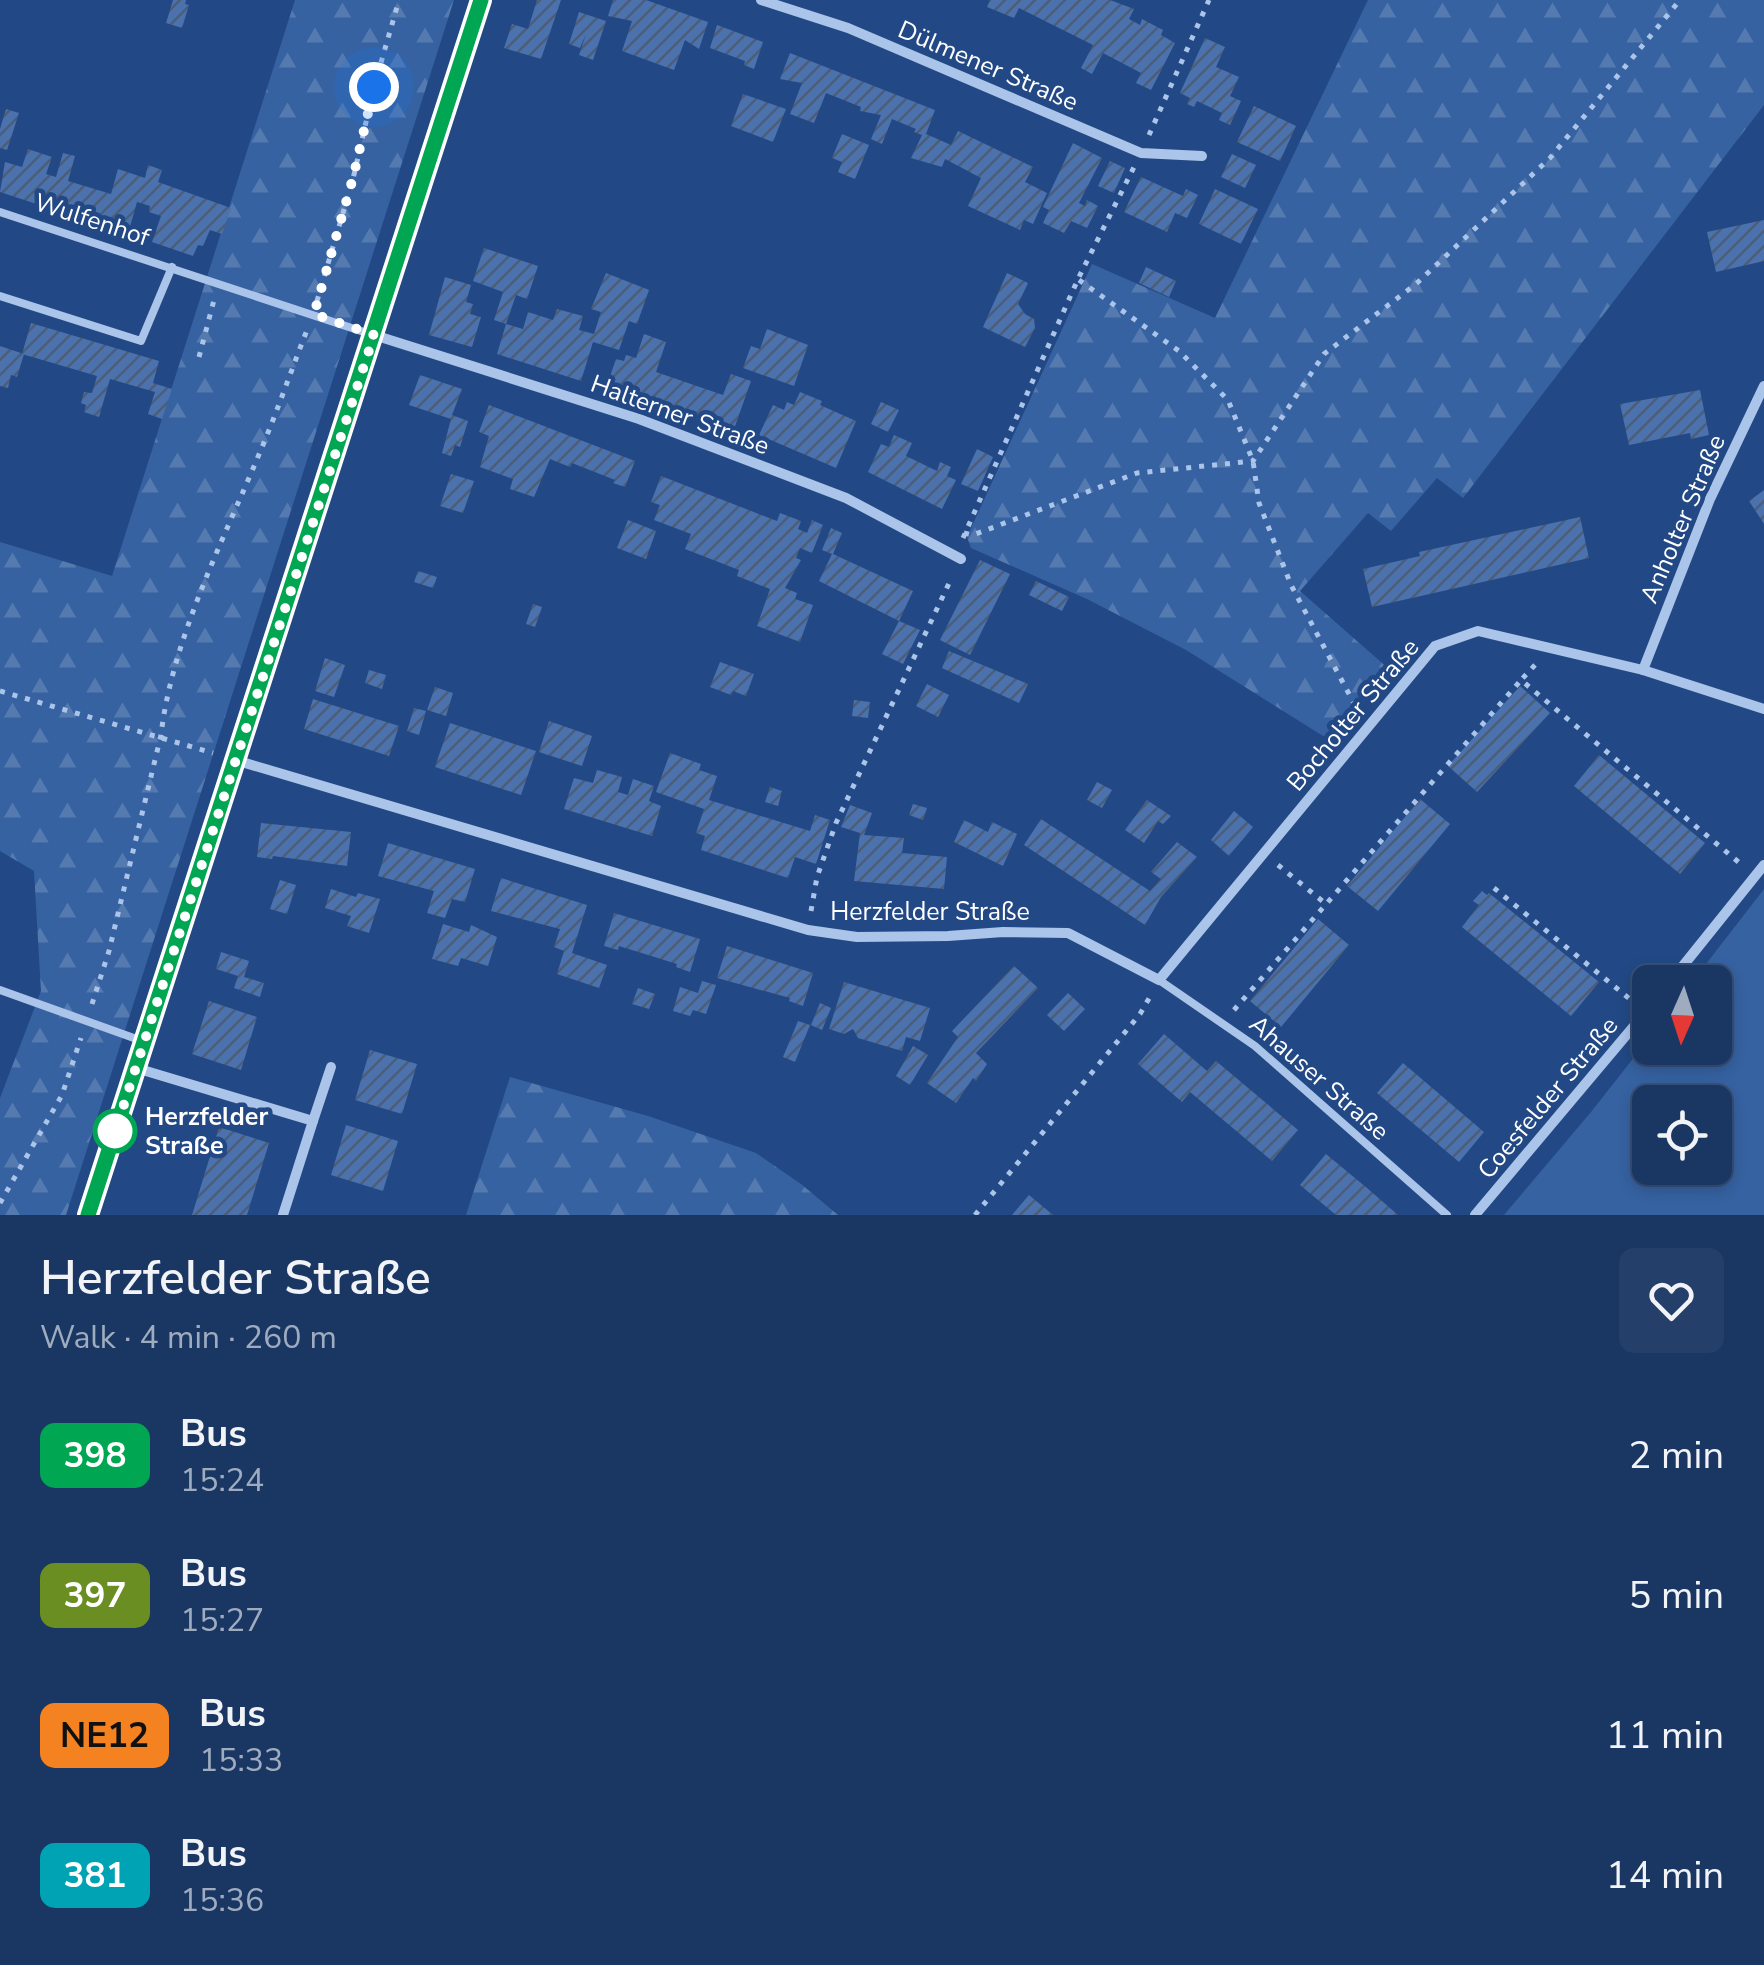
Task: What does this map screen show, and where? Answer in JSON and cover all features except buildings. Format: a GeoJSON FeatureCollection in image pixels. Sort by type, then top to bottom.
{"type":"FeatureCollection","features":[{"type":"Feature","properties":{"kind":"street"},"geometry":{"type":"LineString","coordinates":[[88,1215],[481,0]]}},
{"type":"Feature","properties":{"kind":"street","name":"Dülmener Straße"},"geometry":{"type":"LineString","coordinates":[[762,0],[848,28],[1141,153],[1202,156]]}},
{"type":"Feature","properties":{"kind":"street","name":"Halterner Straße"},"geometry":{"type":"LineString","coordinates":[[374,335],[639,419],[829,491],[961,559]]}},
{"type":"Feature","properties":{"kind":"street","name":"Anholter Straße"},"geometry":{"type":"LineString","coordinates":[[1643,670],[1710,499],[1764,386]]}},
{"type":"Feature","properties":{"kind":"street","name":"Bocholter Straße"},"geometry":{"type":"LineString","coordinates":[[1159,980],[1435,646],[1478,630],[1643,670],[1764,709]]}},
{"type":"Feature","properties":{"kind":"street","name":"Herzfelder Straße"},"geometry":{"type":"LineString","coordinates":[[234,760],[808,930],[857,937],[1068,934],[1159,980]]}},
{"type":"Feature","properties":{"kind":"street"},"geometry":{"type":"LineString","coordinates":[[1684,965],[1764,865]]}},
{"type":"Feature","properties":{"kind":"street","name":"Coesfelder Straße"},"geometry":{"type":"LineString","coordinates":[[1476,1215],[1632,1028]]}},
{"type":"Feature","properties":{"kind":"street"},"geometry":{"type":"LineString","coordinates":[[283,1215],[331,1067]]}},
{"type":"Feature","properties":{"kind":"street"},"geometry":{"type":"LineString","coordinates":[[136,1068],[313,1121]]}},
{"type":"Feature","properties":{"kind":"lane","name":"Wulfenhof"},"geometry":{"type":"LineString","coordinates":[[0,212],[374,335]]}},
{"type":"Feature","properties":{"kind":"lane","name":"Wulfenhof"},"geometry":{"type":"LineString","coordinates":[[0,296],[142,341],[172,266]]}},
{"type":"Feature","properties":{"kind":"lane","name":"Ahauser Straße"},"geometry":{"type":"LineString","coordinates":[[1159,980],[1255,1046],[1448,1215]]}},
{"type":"Feature","properties":{"kind":"lane"},"geometry":{"type":"LineString","coordinates":[[0,990],[145,1042]]}},
{"type":"Feature","properties":{"kind":"path"},"geometry":{"type":"LineString","coordinates":[[0,1204],[62,1095],[108,952],[164,707],[211,562],[260,452],[314,314],[399,0]]}},
{"type":"Feature","properties":{"kind":"path"},"geometry":{"type":"LineString","coordinates":[[808,930],[817,878],[836,824],[961,559],[964,533],[1208,0]]}},
{"type":"Feature","properties":{"kind":"path"},"geometry":{"type":"LineString","coordinates":[[1252,462],[1324,354],[1416,284],[1550,158],[1680,0]]}},
{"type":"Feature","properties":{"kind":"path"},"geometry":{"type":"LineString","coordinates":[[1078,280],[1179,352],[1228,400],[1252,462],[1258,503],[1291,585],[1368,730]]}},
{"type":"Feature","properties":{"kind":"path"},"geometry":{"type":"LineString","coordinates":[[199,357],[219,283]]}},
{"type":"Feature","properties":{"kind":"path"},"geometry":{"type":"LineString","coordinates":[[964,533],[973,534],[1137,473],[1252,462]]}},
{"type":"Feature","properties":{"kind":"path"},"geometry":{"type":"LineString","coordinates":[[1223,1023],[1551,648]]}},
{"type":"Feature","properties":{"kind":"path"},"geometry":{"type":"LineString","coordinates":[[1521,680],[1756,876]]}},
{"type":"Feature","properties":{"kind":"path"},"geometry":{"type":"LineString","coordinates":[[0,691],[160,735],[234,760]]}},
{"type":"Feature","properties":{"kind":"path"},"geometry":{"type":"LineString","coordinates":[[1264,854],[1326,904]]}},
{"type":"Feature","properties":{"kind":"path"},"geometry":{"type":"LineString","coordinates":[[1494,888],[1632,996]]}},
{"type":"Feature","properties":{"kind":"path"},"geometry":{"type":"LineString","coordinates":[[975,1215],[1140,1014],[1159,980]]}},
{"type":"Feature","properties":{"kind":"green space"},"geometry":{"type":"Polygon","coordinates":[[[295,0],[454,0],[66,1215],[0,1215],[0,1098],[41,991],[34,871],[0,851],[0,542],[112,576],[295,0]]]}},
{"type":"Feature","properties":{"kind":"green space"},"geometry":{"type":"Polygon","coordinates":[[[1368,0],[1764,0],[1764,105],[1463,498],[1437,478],[1391,531],[1368,513],[1300,591],[1390,670],[1331,741],[1186,650],[1087,599],[971,548],[967,537],[1092,264],[1215,318],[1368,0]]]}},
{"type":"Feature","properties":{"kind":"green space"},"geometry":{"type":"Polygon","coordinates":[[[1764,889],[1764,1215],[1504,1215],[1632,1060],[1632,1065],[1732,1065],[1732,965],[1705,965],[1764,889]]]}},
{"type":"Feature","properties":{"kind":"green space"},"geometry":{"type":"Polygon","coordinates":[[[510,1077],[648,1116],[756,1153],[838,1215],[466,1215],[510,1077]]]}},
{"type":"Feature","properties":{"kind":"bus line","name":"398"},"geometry":{"type":"LineString","coordinates":[[88,1215],[481,0]]}},
{"type":"Feature","properties":{"kind":"place","name":"Herzfelder Straße"},"geometry":{"type":"Point","coordinates":[115,1131]}},
{"type":"Feature","properties":{"kind":"route"},"geometry":{"type":"LineString","coordinates":[[115,1131],[114,1135],[374,335],[314,314],[374,87]]}}]}
